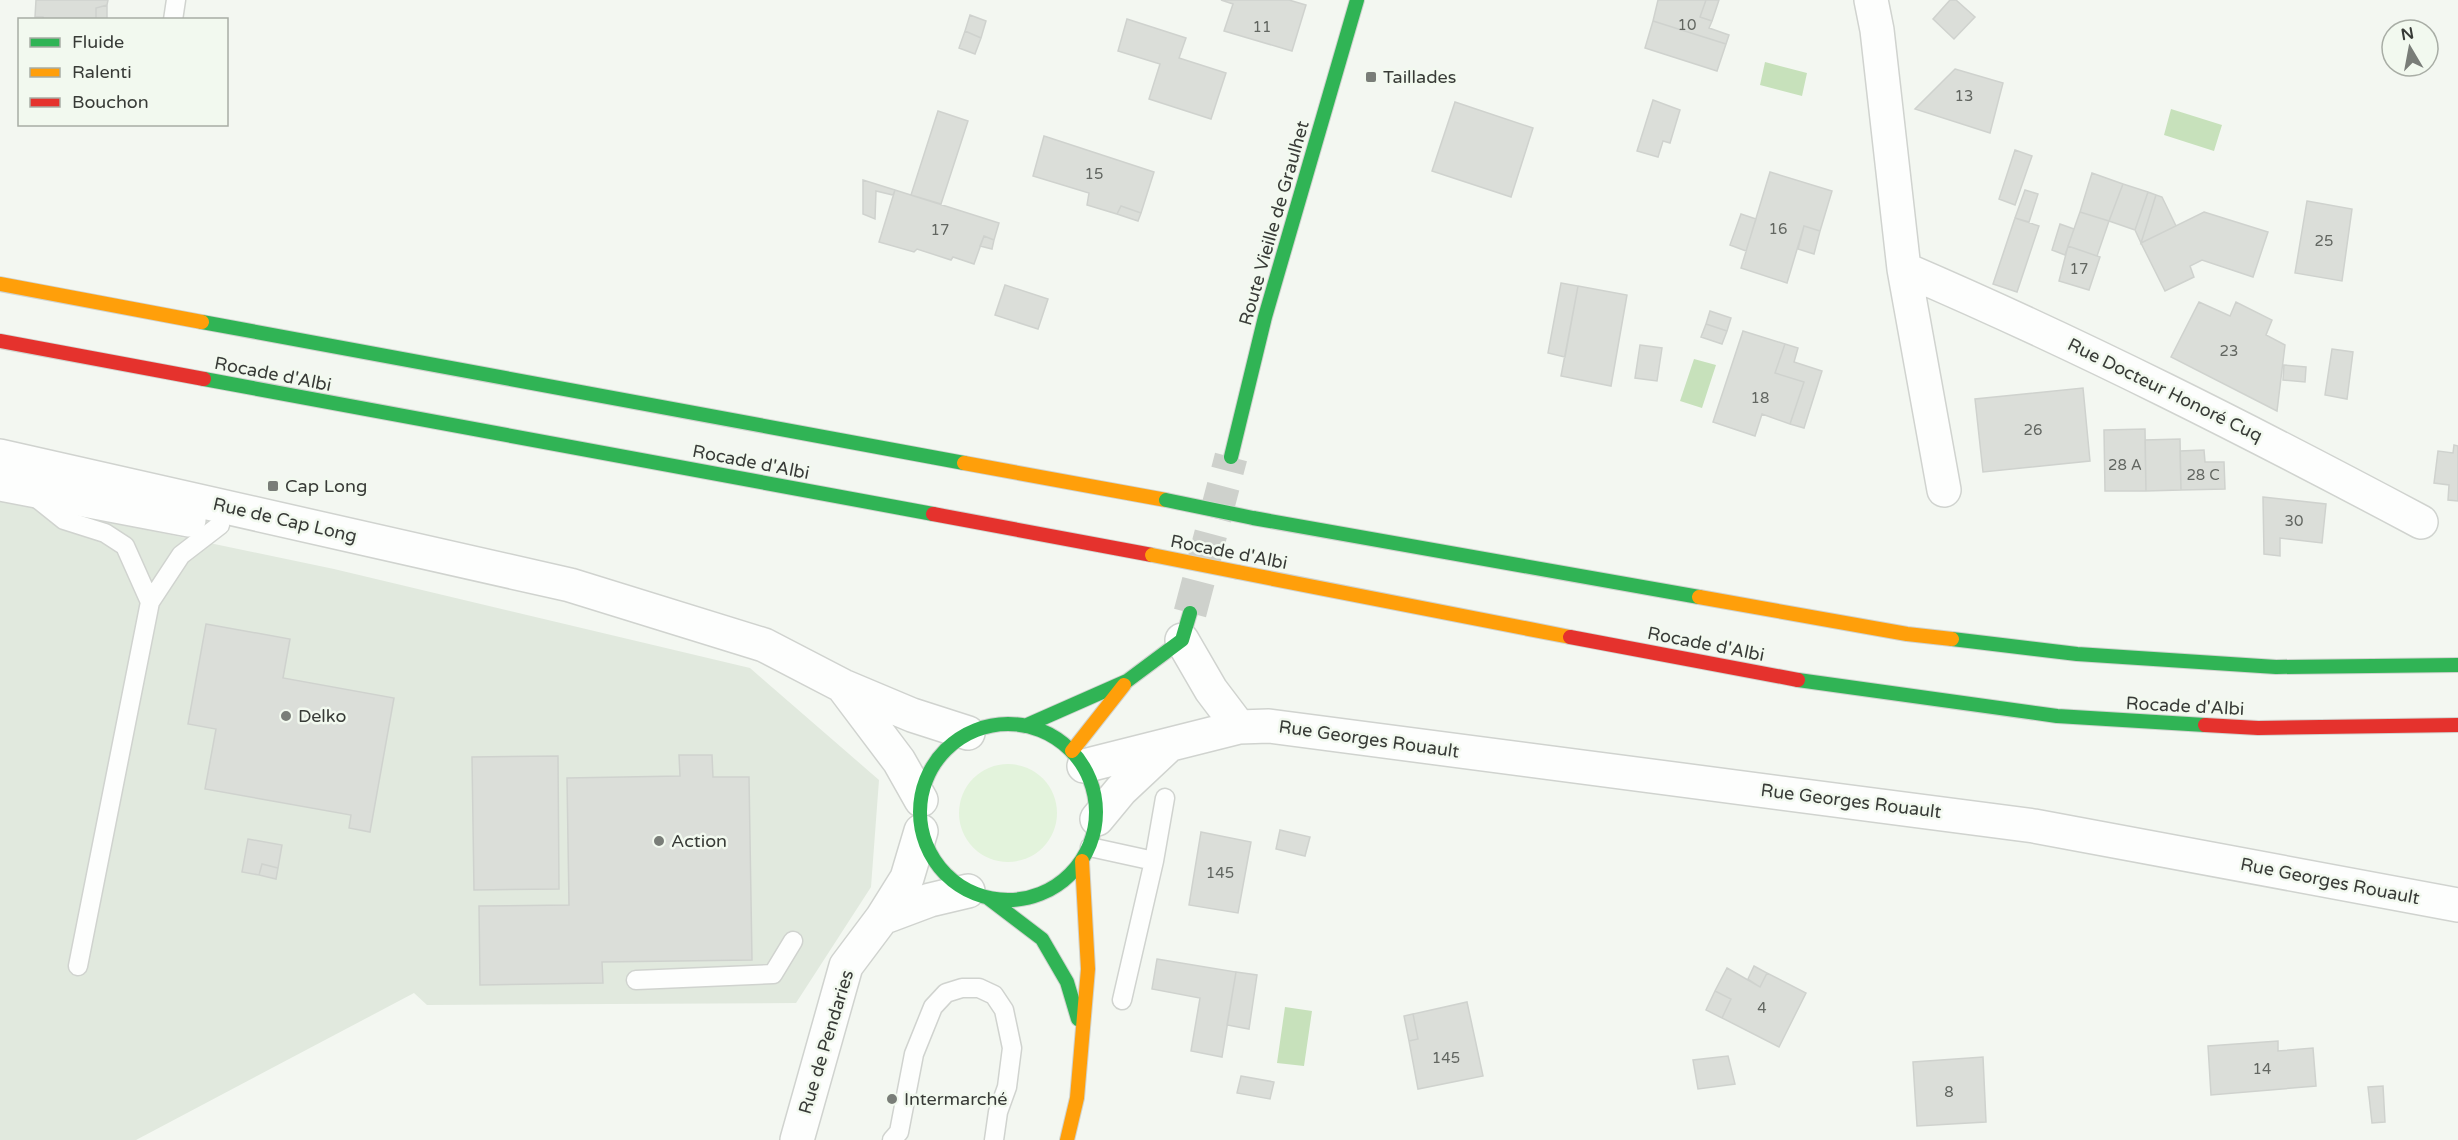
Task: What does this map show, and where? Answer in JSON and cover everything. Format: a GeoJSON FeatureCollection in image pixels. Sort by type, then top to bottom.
{"type":"FeatureCollection","features":[{"type":"Feature","properties":{"kind":"main road","name":"Route Vieille de Graulhet"},"geometry":{"type":"LineString","coordinates":[[1232,457],[1265,317],[1357,0]]}},
{"type":"Feature","properties":{"kind":"main road","name":"Rocade d'Albi"},"geometry":{"type":"LineString","coordinates":[[0,284],[1253,518],[1907,634],[2077,654],[2276,667],[2458,665]]}},
{"type":"Feature","properties":{"kind":"main road","name":"Rocade d'Albi"},"geometry":{"type":"LineString","coordinates":[[0,341],[1152,555],[1778,677],[2057,716],[2258,728],[2458,725]]}},
{"type":"Feature","properties":{"kind":"main road"},"geometry":{"type":"LineString","coordinates":[[1078,759],[1127,681],[1186,626]]}},
{"type":"Feature","properties":{"kind":"main road"},"geometry":{"type":"LineString","coordinates":[[1025,726],[1127,681]]}},
{"type":"Feature","properties":{"kind":"main road"},"geometry":{"type":"LineString","coordinates":[[1066,1140],[1077,1098],[1083,1035],[1088,969],[1089,842],[1095,792],[1078,759],[1050,734],[1025,726],[996,724],[968,733],[945,750],[928,773],[921,816],[938,867],[1042,939],[1067,982],[1083,1035]]}},
{"type":"Feature","properties":{"kind":"main road"},"geometry":{"type":"LineString","coordinates":[[978,895],[1023,899],[1057,886],[1089,842]]}},
{"type":"Feature","properties":{"kind":"street"},"geometry":{"type":"LineString","coordinates":[[1871,0],[1877,30],[1904,268],[1944,490]]}},
{"type":"Feature","properties":{"kind":"street","name":"Rue Docteur Honoré Cuq"},"geometry":{"type":"LineString","coordinates":[[1904,268],[2012,315],[2240,426],[2421,522]]}},
{"type":"Feature","properties":{"kind":"street","name":"Rue de Cap Long"},"geometry":{"type":"LineString","coordinates":[[0,456],[570,585],[764,645],[843,686],[912,715],[968,733]]}},
{"type":"Feature","properties":{"kind":"street","name":"Rue de Cap Long"},"geometry":{"type":"LineString","coordinates":[[13,487],[570,585]]}},
{"type":"Feature","properties":{"kind":"street"},"geometry":{"type":"LineString","coordinates":[[1186,626],[1211,690],[1239,727]]}},
{"type":"Feature","properties":{"kind":"street","name":"Rue de Cap Long"},"geometry":{"type":"LineString","coordinates":[[843,686],[900,761],[921,816]]}},
{"type":"Feature","properties":{"kind":"street","name":"Rue Georges Rouault"},"geometry":{"type":"LineString","coordinates":[[1078,759],[1171,744],[1239,727],[1269,726],[1995,820],[2458,905]]}},
{"type":"Feature","properties":{"kind":"street","name":"Rue Georges Rouault"},"geometry":{"type":"LineString","coordinates":[[1089,842],[1121,790],[1171,744]]}},
{"type":"Feature","properties":{"kind":"street","name":"Rue de Pendaries"},"geometry":{"type":"LineString","coordinates":[[797,1140],[846,966],[882,918],[907,878],[921,816]]}},
{"type":"Feature","properties":{"kind":"street"},"geometry":{"type":"LineString","coordinates":[[882,918],[930,900],[978,895]]}},
{"type":"Feature","properties":{"kind":"lane"},"geometry":{"type":"LineString","coordinates":[[172,18],[176,0]]}},
{"type":"Feature","properties":{"kind":"lane"},"geometry":{"type":"LineString","coordinates":[[13,487],[64,520],[105,533],[125,546],[150,602]]}},
{"type":"Feature","properties":{"kind":"lane"},"geometry":{"type":"LineString","coordinates":[[78,966],[150,602],[182,555],[220,525]]}},
{"type":"Feature","properties":{"kind":"lane"},"geometry":{"type":"LineString","coordinates":[[1122,1000],[1154,861],[1165,798]]}},
{"type":"Feature","properties":{"kind":"lane"},"geometry":{"type":"LineString","coordinates":[[1089,842],[1154,861]]}},
{"type":"Feature","properties":{"kind":"lane"},"geometry":{"type":"LineString","coordinates":[[636,980],[773,974],[793,942]]}},
{"type":"Feature","properties":{"kind":"lane"},"geometry":{"type":"LineString","coordinates":[[892,1140],[899,1132],[914,1054],[933,1007],[946,993],[962,988],[979,988],[994,995],[1004,1011],[1012,1048],[1007,1087],[998,1112],[994,1140]]}},
{"type":"Feature","properties":{"kind":"shaded area"},"geometry":{"type":"Polygon","coordinates":[[[1765,62],[1807,73],[1802,96],[1760,85],[1765,62]]]}},
{"type":"Feature","properties":{"kind":"shaded area"},"geometry":{"type":"Polygon","coordinates":[[[2171,109],[2222,125],[2214,151],[2164,135],[2171,109]]]}},
{"type":"Feature","properties":{"kind":"shaded area"},"geometry":{"type":"Polygon","coordinates":[[[1694,359],[1716,365],[1702,408],[1680,401],[1694,359]]]}},
{"type":"Feature","properties":{"kind":"shaded area"},"geometry":{"type":"Polygon","coordinates":[[[0,499],[334,569],[750,668],[879,780],[871,887],[796,1003],[427,1005],[414,993],[136,1140],[0,1140],[0,499]]]}},
{"type":"Feature","properties":{"kind":"shaded area"},"geometry":{"type":"Polygon","coordinates":[[[1008,764],[1027,768],[1043,778],[1053,794],[1057,813],[1053,832],[1043,848],[1027,858],[1008,862],[989,858],[973,848],[963,832],[959,813],[963,794],[973,778],[989,768],[1008,764]]]}},
{"type":"Feature","properties":{"kind":"shaded area"},"geometry":{"type":"Polygon","coordinates":[[[1285,1007],[1312,1011],[1304,1066],[1277,1063],[1285,1007]]]}},
{"type":"Feature","properties":{"kind":"building"},"geometry":{"type":"Polygon","coordinates":[[[36,0],[108,0],[107,5],[96,8],[96,18],[35,17],[36,0]]]}},
{"type":"Feature","properties":{"kind":"building"},"geometry":{"type":"Polygon","coordinates":[[[1221,0],[1289,0],[1306,5],[1292,51],[1224,31],[1233,4],[1221,0]]]}},
{"type":"Feature","properties":{"kind":"building"},"geometry":{"type":"Polygon","coordinates":[[[1658,0],[1706,0],[1700,17],[1712,21],[1709,28],[1729,35],[1726,44],[1653,21],[1658,0]]]}},
{"type":"Feature","properties":{"kind":"building"},"geometry":{"type":"Polygon","coordinates":[[[1706,0],[1719,0],[1712,21],[1700,17],[1706,0]]]}},
{"type":"Feature","properties":{"kind":"building"},"geometry":{"type":"Polygon","coordinates":[[[1950,0],[1956,0],[1975,17],[1954,39],[1933,19],[1950,0]]]}},
{"type":"Feature","properties":{"kind":"building"},"geometry":{"type":"Polygon","coordinates":[[[107,5],[107,18],[96,18],[96,8],[107,5]]]}},
{"type":"Feature","properties":{"kind":"building"},"geometry":{"type":"Polygon","coordinates":[[[970,15],[986,21],[981,38],[965,31],[970,15]]]}},
{"type":"Feature","properties":{"kind":"building"},"geometry":{"type":"Polygon","coordinates":[[[1127,19],[1186,38],[1179,58],[1226,73],[1211,119],[1149,99],[1160,64],[1118,51],[1127,19]]]}},
{"type":"Feature","properties":{"kind":"building"},"geometry":{"type":"Polygon","coordinates":[[[1653,21],[1726,44],[1717,71],[1645,48],[1653,21]]]}},
{"type":"Feature","properties":{"kind":"building"},"geometry":{"type":"Polygon","coordinates":[[[965,31],[981,38],[975,54],[959,48],[965,31]]]}},
{"type":"Feature","properties":{"kind":"building"},"geometry":{"type":"Polygon","coordinates":[[[1955,69],[2003,83],[1990,133],[1915,109],[1955,69]]]}},
{"type":"Feature","properties":{"kind":"building"},"geometry":{"type":"Polygon","coordinates":[[[1653,100],[1680,110],[1670,143],[1663,141],[1658,157],[1637,151],[1653,100]]]}},
{"type":"Feature","properties":{"kind":"building"},"geometry":{"type":"Polygon","coordinates":[[[1455,102],[1533,128],[1511,197],[1432,171],[1455,102]]]}},
{"type":"Feature","properties":{"kind":"building"},"geometry":{"type":"Polygon","coordinates":[[[938,111],[968,121],[941,204],[911,195],[938,111]]]}},
{"type":"Feature","properties":{"kind":"building"},"geometry":{"type":"Polygon","coordinates":[[[1044,136],[1154,172],[1141,213],[1121,206],[1117,214],[1087,205],[1089,193],[1033,176],[1044,136]]]}},
{"type":"Feature","properties":{"kind":"building"},"geometry":{"type":"Polygon","coordinates":[[[2015,150],[2032,156],[2015,205],[1999,199],[2015,150]]]}},
{"type":"Feature","properties":{"kind":"building"},"geometry":{"type":"Polygon","coordinates":[[[1770,172],[1832,191],[1820,231],[1804,226],[1787,283],[1741,268],[1770,172]]]}},
{"type":"Feature","properties":{"kind":"building"},"geometry":{"type":"Polygon","coordinates":[[[2092,173],[2123,184],[2109,221],[2080,212],[2092,173]]]}},
{"type":"Feature","properties":{"kind":"building"},"geometry":{"type":"Polygon","coordinates":[[[863,180],[895,190],[893,195],[876,191],[875,219],[863,214],[863,180]]]}},
{"type":"Feature","properties":{"kind":"building"},"geometry":{"type":"Polygon","coordinates":[[[2123,184],[2148,192],[2135,230],[2109,221],[2123,184]]]}},
{"type":"Feature","properties":{"kind":"building"},"geometry":{"type":"Polygon","coordinates":[[[895,190],[999,223],[994,240],[984,236],[974,264],[953,257],[951,260],[917,249],[914,252],[879,242],[895,190]]]}},
{"type":"Feature","properties":{"kind":"building"},"geometry":{"type":"Polygon","coordinates":[[[2025,190],[2038,194],[2029,222],[2015,218],[2025,190]]]}},
{"type":"Feature","properties":{"kind":"building"},"geometry":{"type":"Polygon","coordinates":[[[2148,192],[2156,195],[2141,243],[2135,230],[2148,192]]]}},
{"type":"Feature","properties":{"kind":"building"},"geometry":{"type":"Polygon","coordinates":[[[2156,195],[2162,197],[2176,226],[2141,243],[2156,195]]]}},
{"type":"Feature","properties":{"kind":"building"},"geometry":{"type":"Polygon","coordinates":[[[2307,201],[2352,209],[2342,281],[2295,273],[2307,201]]]}},
{"type":"Feature","properties":{"kind":"building"},"geometry":{"type":"Polygon","coordinates":[[[1121,206],[1141,213],[1138,221],[1117,214],[1121,206]]]}},
{"type":"Feature","properties":{"kind":"building"},"geometry":{"type":"Polygon","coordinates":[[[2080,212],[2109,221],[2097,256],[2068,246],[2080,212]]]}},
{"type":"Feature","properties":{"kind":"building"},"geometry":{"type":"Polygon","coordinates":[[[2204,212],[2268,232],[2253,277],[2202,260],[2190,266],[2194,277],[2165,291],[2141,243],[2204,212]]]}},
{"type":"Feature","properties":{"kind":"building"},"geometry":{"type":"Polygon","coordinates":[[[1741,214],[1756,219],[1746,251],[1730,245],[1741,214]]]}},
{"type":"Feature","properties":{"kind":"building"},"geometry":{"type":"Polygon","coordinates":[[[2015,218],[2039,226],[2017,292],[1993,284],[2015,218]]]}},
{"type":"Feature","properties":{"kind":"building"},"geometry":{"type":"Polygon","coordinates":[[[2060,224],[2074,229],[2065,255],[2052,250],[2060,224]]]}},
{"type":"Feature","properties":{"kind":"building"},"geometry":{"type":"Polygon","coordinates":[[[1804,226],[1820,231],[1814,254],[1798,249],[1804,226]]]}},
{"type":"Feature","properties":{"kind":"building"},"geometry":{"type":"Polygon","coordinates":[[[984,236],[994,240],[992,249],[980,246],[984,236]]]}},
{"type":"Feature","properties":{"kind":"building"},"geometry":{"type":"Polygon","coordinates":[[[2068,246],[2100,257],[2089,290],[2059,281],[2068,246]]]}},
{"type":"Feature","properties":{"kind":"building"},"geometry":{"type":"Polygon","coordinates":[[[1561,283],[1578,286],[1565,357],[1548,353],[1561,283]]]}},
{"type":"Feature","properties":{"kind":"building"},"geometry":{"type":"Polygon","coordinates":[[[1005,285],[1048,299],[1038,329],[995,315],[1005,285]]]}},
{"type":"Feature","properties":{"kind":"building"},"geometry":{"type":"Polygon","coordinates":[[[1578,286],[1627,295],[1611,386],[1561,376],[1578,286]]]}},
{"type":"Feature","properties":{"kind":"building"},"geometry":{"type":"Polygon","coordinates":[[[2199,302],[2230,316],[2236,302],[2272,320],[2266,335],[2285,345],[2277,411],[2171,357],[2199,302]]]}},
{"type":"Feature","properties":{"kind":"building"},"geometry":{"type":"Polygon","coordinates":[[[1710,311],[1731,318],[1727,331],[1706,324],[1710,311]]]}},
{"type":"Feature","properties":{"kind":"building"},"geometry":{"type":"Polygon","coordinates":[[[1706,324],[1727,331],[1722,344],[1701,337],[1706,324]]]}},
{"type":"Feature","properties":{"kind":"building"},"geometry":{"type":"Polygon","coordinates":[[[1743,331],[1785,344],[1775,373],[1804,382],[1790,424],[1762,414],[1755,436],[1713,422],[1743,331]]]}},
{"type":"Feature","properties":{"kind":"building"},"geometry":{"type":"Polygon","coordinates":[[[1785,344],[1798,348],[1794,362],[1822,371],[1804,428],[1790,424],[1804,382],[1775,373],[1785,344]]]}},
{"type":"Feature","properties":{"kind":"building"},"geometry":{"type":"Polygon","coordinates":[[[1640,345],[1662,348],[1657,381],[1635,378],[1640,345]]]}},
{"type":"Feature","properties":{"kind":"building"},"geometry":{"type":"Polygon","coordinates":[[[2332,349],[2353,352],[2347,399],[2325,395],[2332,349]]]}},
{"type":"Feature","properties":{"kind":"building"},"geometry":{"type":"Polygon","coordinates":[[[2284,365],[2306,367],[2305,382],[2283,380],[2284,365]]]}},
{"type":"Feature","properties":{"kind":"building"},"geometry":{"type":"Polygon","coordinates":[[[2083,388],[2090,461],[1983,472],[1975,399],[2083,388]]]}},
{"type":"Feature","properties":{"kind":"building"},"geometry":{"type":"Polygon","coordinates":[[[2145,429],[2146,491],[2105,491],[2104,430],[2145,429]]]}},
{"type":"Feature","properties":{"kind":"building"},"geometry":{"type":"Polygon","coordinates":[[[2180,439],[2181,490],[2146,491],[2145,440],[2180,439]]]}},
{"type":"Feature","properties":{"kind":"building"},"geometry":{"type":"Polygon","coordinates":[[[2454,445],[2458,446],[2458,501],[2448,500],[2449,485],[2434,483],[2438,451],[2453,453],[2454,445]]]}},
{"type":"Feature","properties":{"kind":"building"},"geometry":{"type":"Polygon","coordinates":[[[2204,450],[2205,462],[2224,462],[2225,489],[2181,490],[2180,451],[2204,450]]]}},
{"type":"Feature","properties":{"kind":"building"},"geometry":{"type":"Polygon","coordinates":[[[2263,497],[2326,504],[2322,543],[2280,538],[2280,556],[2264,554],[2263,497]]]}},
{"type":"Feature","properties":{"kind":"building"},"geometry":{"type":"Polygon","coordinates":[[[206,624],[290,639],[283,678],[394,698],[370,832],[349,828],[351,815],[205,789],[216,729],[188,724],[206,624]]]}},
{"type":"Feature","properties":{"kind":"building","name":"Action"},"geometry":{"type":"Polygon","coordinates":[[[679,755],[712,755],[713,777],[749,777],[752,960],[602,962],[603,983],[480,985],[479,906],[569,905],[567,778],[680,776],[679,755]]]}},
{"type":"Feature","properties":{"kind":"building"},"geometry":{"type":"Polygon","coordinates":[[[558,756],[559,889],[474,890],[472,757],[558,756]]]}},
{"type":"Feature","properties":{"kind":"building"},"geometry":{"type":"Polygon","coordinates":[[[1280,830],[1310,837],[1305,856],[1276,849],[1280,830]]]}},
{"type":"Feature","properties":{"kind":"building"},"geometry":{"type":"Polygon","coordinates":[[[1201,832],[1251,842],[1238,913],[1189,905],[1201,832]]]}},
{"type":"Feature","properties":{"kind":"building"},"geometry":{"type":"Polygon","coordinates":[[[248,839],[282,845],[278,868],[262,864],[259,875],[242,872],[248,839]]]}},
{"type":"Feature","properties":{"kind":"building"},"geometry":{"type":"Polygon","coordinates":[[[262,864],[278,868],[276,879],[259,875],[262,864]]]}},
{"type":"Feature","properties":{"kind":"building"},"geometry":{"type":"Polygon","coordinates":[[[1157,959],[1236,972],[1222,1057],[1191,1051],[1200,998],[1152,989],[1157,959]]]}},
{"type":"Feature","properties":{"kind":"building"},"geometry":{"type":"Polygon","coordinates":[[[1754,966],[1767,973],[1760,987],[1748,979],[1754,966]]]}},
{"type":"Feature","properties":{"kind":"building"},"geometry":{"type":"Polygon","coordinates":[[[1727,968],[1760,987],[1767,973],[1806,993],[1779,1047],[1722,1018],[1731,999],[1715,991],[1727,968]]]}},
{"type":"Feature","properties":{"kind":"building"},"geometry":{"type":"Polygon","coordinates":[[[1236,972],[1257,975],[1249,1029],[1227,1025],[1236,972]]]}},
{"type":"Feature","properties":{"kind":"building"},"geometry":{"type":"Polygon","coordinates":[[[1715,991],[1731,999],[1722,1018],[1706,1010],[1715,991]]]}},
{"type":"Feature","properties":{"kind":"building"},"geometry":{"type":"Polygon","coordinates":[[[1467,1002],[1483,1076],[1418,1089],[1409,1041],[1418,1039],[1413,1014],[1467,1002]]]}},
{"type":"Feature","properties":{"kind":"building"},"geometry":{"type":"Polygon","coordinates":[[[1413,1014],[1418,1039],[1409,1041],[1404,1016],[1413,1014]]]}},
{"type":"Feature","properties":{"kind":"building"},"geometry":{"type":"Polygon","coordinates":[[[2278,1041],[2278,1051],[2313,1048],[2316,1086],[2211,1095],[2208,1046],[2278,1041]]]}},
{"type":"Feature","properties":{"kind":"building"},"geometry":{"type":"Polygon","coordinates":[[[1728,1056],[1735,1084],[1698,1089],[1693,1060],[1728,1056]]]}},
{"type":"Feature","properties":{"kind":"building"},"geometry":{"type":"Polygon","coordinates":[[[1983,1057],[1986,1122],[1917,1126],[1913,1062],[1983,1057]]]}},
{"type":"Feature","properties":{"kind":"building"},"geometry":{"type":"Polygon","coordinates":[[[1241,1076],[1274,1082],[1270,1099],[1237,1093],[1241,1076]]]}},
{"type":"Feature","properties":{"kind":"building"},"geometry":{"type":"Polygon","coordinates":[[[2383,1086],[2385,1122],[2372,1123],[2368,1087],[2383,1086]]]}},
{"type":"Feature","properties":{"kind":"tunnel"},"geometry":{"type":"LineString","coordinates":[[1190,613],[1231,457]]}},
{"type":"Feature","properties":{"kind":"traffic: fast"},"geometry":{"type":"LineString","coordinates":[[1231,457],[1265,317],[1357,0]]}},
{"type":"Feature","properties":{"kind":"traffic: fast"},"geometry":{"type":"LineString","coordinates":[[202,322],[964,463]]}},
{"type":"Feature","properties":{"kind":"traffic: fast"},"geometry":{"type":"LineString","coordinates":[[204,379],[933,514]]}},
{"type":"Feature","properties":{"kind":"traffic: fast"},"geometry":{"type":"LineString","coordinates":[[1166,500],[1253,518]]}},
{"type":"Feature","properties":{"kind":"traffic: fast"},"geometry":{"type":"LineString","coordinates":[[1253,518],[1699,597]]}},
{"type":"Feature","properties":{"kind":"traffic: fast"},"geometry":{"type":"LineString","coordinates":[[1025,726],[1127,681],[1182,640],[1190,613]]}},
{"type":"Feature","properties":{"kind":"traffic: fast"},"geometry":{"type":"LineString","coordinates":[[1952,639],[2077,654],[2276,667],[2458,665]]}},
{"type":"Feature","properties":{"kind":"traffic: fast"},"geometry":{"type":"LineString","coordinates":[[1798,680],[2057,716],[2205,725]]}},
{"type":"Feature","properties":{"kind":"traffic: fast"},"geometry":{"type":"LineString","coordinates":[[1008,724],[1042,731],[1057,739],[1070,750],[1081,763],[1089,778],[1096,812],[1089,846],[1081,861],[1070,874],[1057,885],[1042,893],[1008,900],[974,893],[959,885],[946,874],[935,861],[927,846],[920,812],[927,778],[935,763],[946,750],[959,739],[974,731],[1008,724]]}},
{"type":"Feature","properties":{"kind":"traffic: fast"},"geometry":{"type":"LineString","coordinates":[[988,898],[1042,939],[1067,982],[1078,1019]]}},
{"type":"Feature","properties":{"kind":"traffic: slow"},"geometry":{"type":"LineString","coordinates":[[0,284],[202,322]]}},
{"type":"Feature","properties":{"kind":"traffic: slow"},"geometry":{"type":"LineString","coordinates":[[964,463],[1166,500]]}},
{"type":"Feature","properties":{"kind":"traffic: slow"},"geometry":{"type":"LineString","coordinates":[[1152,555],[1238,572]]}},
{"type":"Feature","properties":{"kind":"traffic: slow"},"geometry":{"type":"LineString","coordinates":[[1238,572],[1570,637]]}},
{"type":"Feature","properties":{"kind":"traffic: slow"},"geometry":{"type":"LineString","coordinates":[[1699,597],[1907,634],[1952,639]]}},
{"type":"Feature","properties":{"kind":"traffic: slow"},"geometry":{"type":"LineString","coordinates":[[1072,751],[1124,685]]}},
{"type":"Feature","properties":{"kind":"traffic: slow"},"geometry":{"type":"LineString","coordinates":[[1067,1140],[1077,1098],[1088,969],[1082,861]]}},
{"type":"Feature","properties":{"kind":"traffic: jam"},"geometry":{"type":"LineString","coordinates":[[0,341],[204,379]]}},
{"type":"Feature","properties":{"kind":"traffic: jam"},"geometry":{"type":"LineString","coordinates":[[933,514],[1152,555]]}},
{"type":"Feature","properties":{"kind":"traffic: jam"},"geometry":{"type":"LineString","coordinates":[[1570,637],[1798,680]]}},
{"type":"Feature","properties":{"kind":"traffic: jam"},"geometry":{"type":"LineString","coordinates":[[2205,725],[2258,728],[2458,725]]}},
{"type":"Feature","properties":{"kind":"place","name":"Taillades"},"geometry":{"type":"Point","coordinates":[1371,77]}},
{"type":"Feature","properties":{"kind":"place","name":"Cap Long"},"geometry":{"type":"Point","coordinates":[273,486]}},
{"type":"Feature","properties":{"kind":"place","name":"Delko"},"geometry":{"type":"Point","coordinates":[286,716]}},
{"type":"Feature","properties":{"kind":"place","name":"Action"},"geometry":{"type":"Point","coordinates":[659,841]}},
{"type":"Feature","properties":{"kind":"place","name":"Intermarché"},"geometry":{"type":"Point","coordinates":[892,1099]}}]}
